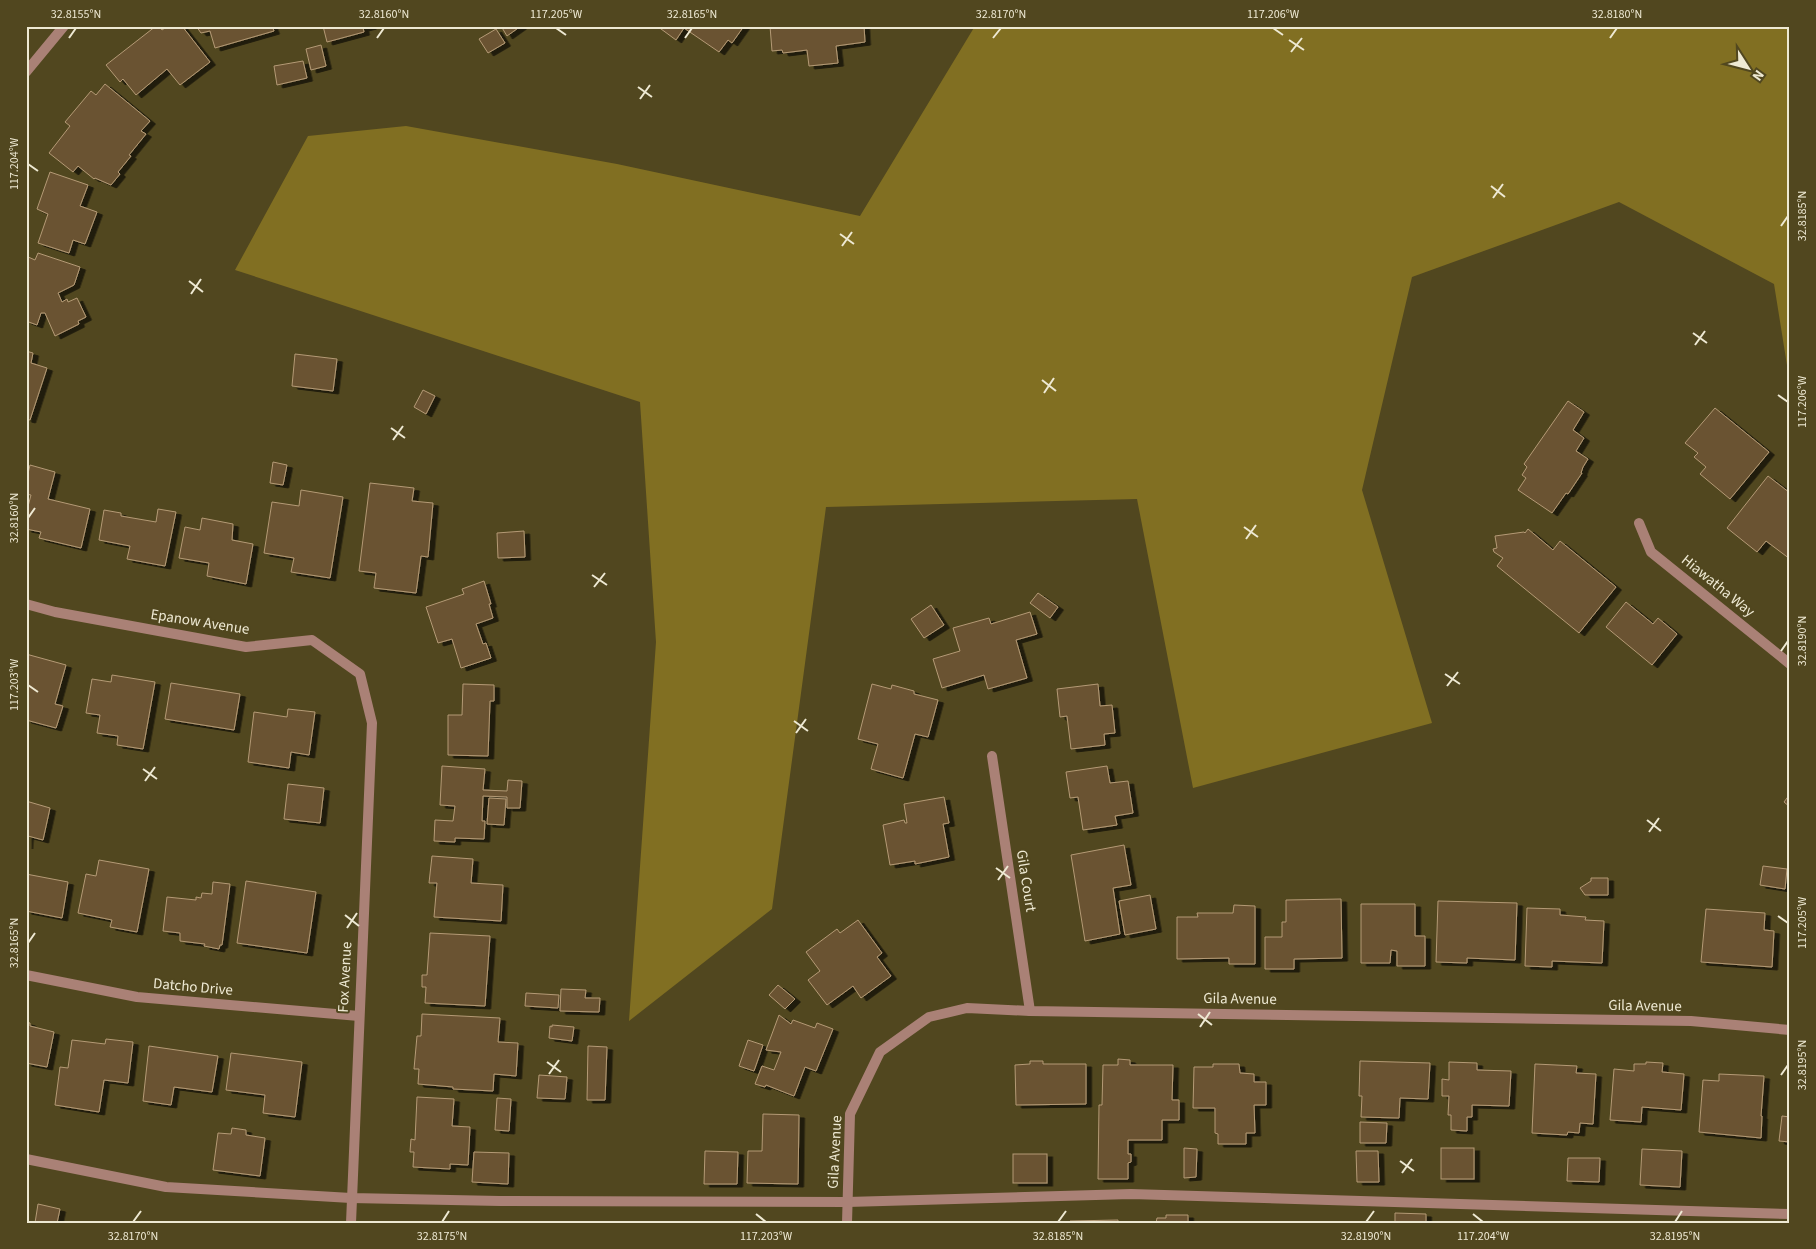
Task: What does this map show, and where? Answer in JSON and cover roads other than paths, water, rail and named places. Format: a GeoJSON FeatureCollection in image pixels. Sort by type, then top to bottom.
{"type":"FeatureCollection","features":[{"type":"Feature","properties":{"kind":"street"},"geometry":{"type":"LineString","coordinates":[[26,72],[64,26]]}},
{"type":"Feature","properties":{"kind":"street","name":"Hiawatha Way"},"geometry":{"type":"LineString","coordinates":[[1639,523],[1651,552],[1790,664]]}},
{"type":"Feature","properties":{"kind":"street","name":"Epanow Avenue"},"geometry":{"type":"LineString","coordinates":[[26,604],[55,612],[246,647],[312,640],[360,674]]}},
{"type":"Feature","properties":{"kind":"street","name":"Fox Avenue"},"geometry":{"type":"LineString","coordinates":[[350,1223],[372,723],[360,674]]}},
{"type":"Feature","properties":{"kind":"street","name":"Gila Court"},"geometry":{"type":"LineString","coordinates":[[992,756],[1030,1011]]}},
{"type":"Feature","properties":{"kind":"street","name":"Datcho Drive"},"geometry":{"type":"LineString","coordinates":[[26,975],[137,997],[359,1016]]}},
{"type":"Feature","properties":{"kind":"street","name":"Gila Avenue"},"geometry":{"type":"LineString","coordinates":[[848,1223],[850,1114],[880,1052],[930,1017],[967,1008],[1030,1011],[1691,1022],[1790,1030]]}},
{"type":"Feature","properties":{"kind":"street"},"geometry":{"type":"LineString","coordinates":[[26,1159],[166,1187],[351,1198],[500,1201],[847,1202],[1131,1194],[1790,1214]]}}]}
